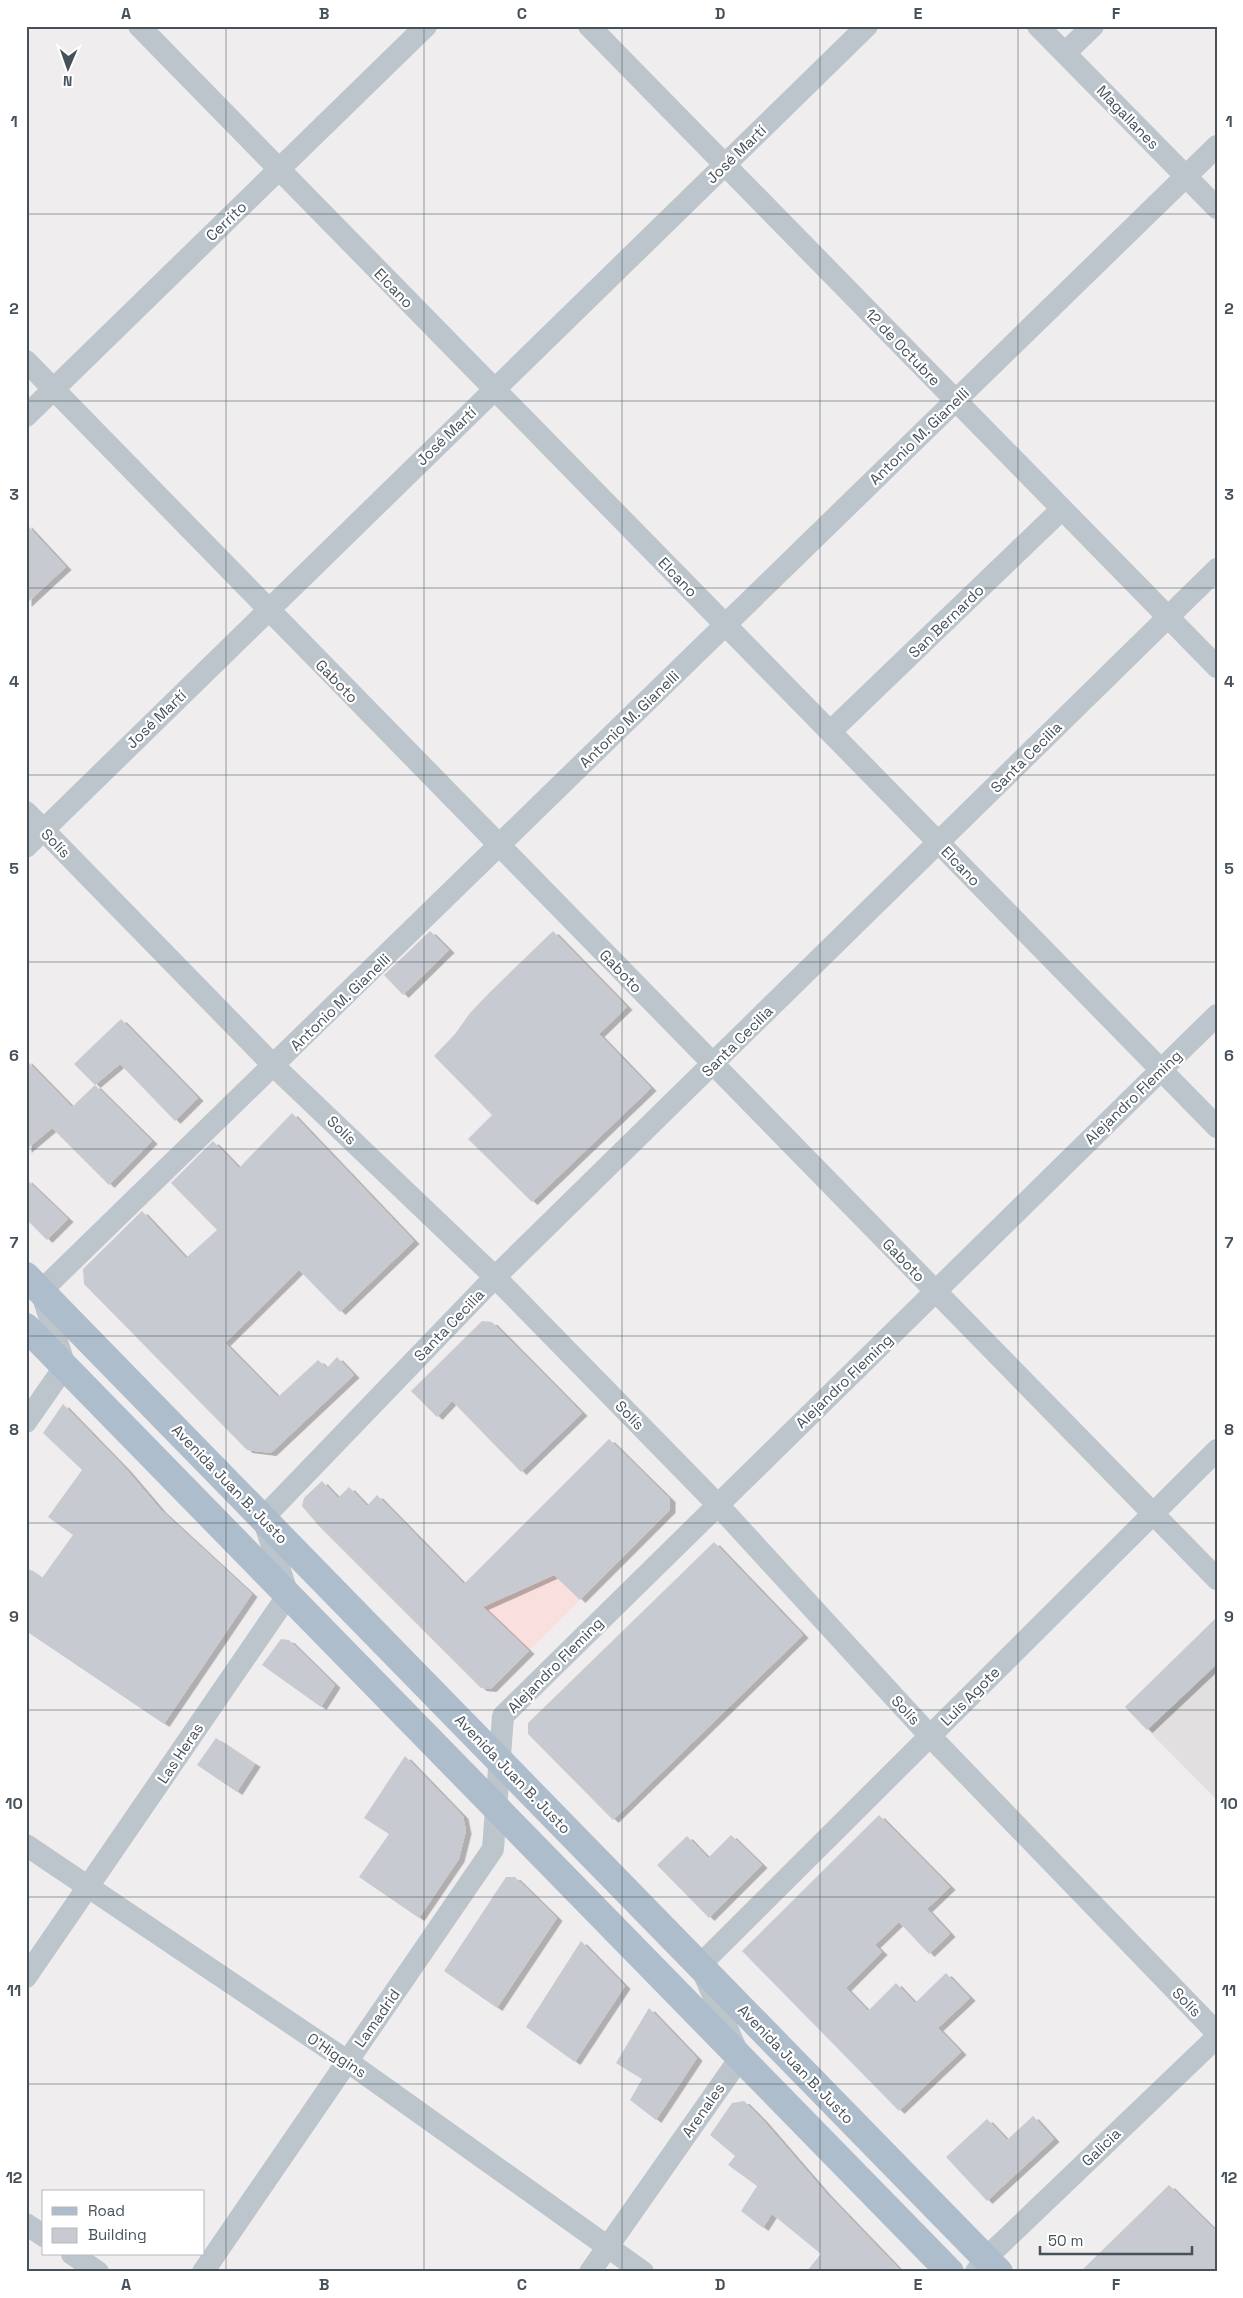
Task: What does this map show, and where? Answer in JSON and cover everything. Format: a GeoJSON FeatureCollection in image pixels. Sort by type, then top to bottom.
{"type":"FeatureCollection","features":[{"type":"Feature","properties":{"kind":"main road","name":"Avenida Juan B. Justo"},"geometry":{"type":"LineString","coordinates":[[33,1283],[700,1965],[987,2267]]}},
{"type":"Feature","properties":{"kind":"main road"},"geometry":{"type":"LineString","coordinates":[[26,1327],[950,2272]]}},
{"type":"Feature","properties":{"kind":"street","name":"Elcano"},"geometry":{"type":"LineString","coordinates":[[139,26],[1217,1127]]}},
{"type":"Feature","properties":{"kind":"street","name":"Cerrito"},"geometry":{"type":"LineString","coordinates":[[26,416],[426,26]]}},
{"type":"Feature","properties":{"kind":"street","name":"12 de Octubre"},"geometry":{"type":"LineString","coordinates":[[589,26],[1217,667]]}},
{"type":"Feature","properties":{"kind":"street","name":"José Martí"},"geometry":{"type":"LineString","coordinates":[[26,847],[867,26]]}},
{"type":"Feature","properties":{"kind":"street","name":"Magallanes"},"geometry":{"type":"LineString","coordinates":[[1038,26],[1217,208]]}},
{"type":"Feature","properties":{"kind":"street"},"geometry":{"type":"LineString","coordinates":[[1065,53],[1093,26]]}},
{"type":"Feature","properties":{"kind":"street","name":"Antonio M. Gianelli"},"geometry":{"type":"LineString","coordinates":[[33,1283],[274,1066],[1217,146]]}},
{"type":"Feature","properties":{"kind":"street","name":"Gaboto"},"geometry":{"type":"LineString","coordinates":[[26,361],[1217,1579]]}},
{"type":"Feature","properties":{"kind":"street","name":"San Bernardo"},"geometry":{"type":"LineString","coordinates":[[830,732],[1062,509]]}},
{"type":"Feature","properties":{"kind":"street","name":"Santa Cecilia"},"geometry":{"type":"LineString","coordinates":[[263,1518],[496,1277],[1217,569]]}},
{"type":"Feature","properties":{"kind":"street","name":"Solís"},"geometry":{"type":"LineString","coordinates":[[26,812],[274,1066],[496,1277],[718,1505],[930,1736],[1217,2035]]}},
{"type":"Feature","properties":{"kind":"street","name":"Alejandro Fleming"},"geometry":{"type":"LineString","coordinates":[[496,1807],[503,1716],[1217,1015]]}},
{"type":"Feature","properties":{"kind":"street"},"geometry":{"type":"LineString","coordinates":[[26,1422],[65,1366],[33,1283]]}},
{"type":"Feature","properties":{"kind":"street","name":"Luis Agote"},"geometry":{"type":"LineString","coordinates":[[700,1965],[1217,1450]]}},
{"type":"Feature","properties":{"kind":"street"},"geometry":{"type":"LineString","coordinates":[[263,1518],[288,1595]]}},
{"type":"Feature","properties":{"kind":"street","name":"Las Heras"},"geometry":{"type":"LineString","coordinates":[[26,1977],[288,1595]]}},
{"type":"Feature","properties":{"kind":"street","name":"Lamadrid"},"geometry":{"type":"LineString","coordinates":[[203,2272],[493,1849],[496,1807]]}},
{"type":"Feature","properties":{"kind":"street","name":"O'Higgins"},"geometry":{"type":"LineString","coordinates":[[26,1845],[347,2061],[644,2272]]}},
{"type":"Feature","properties":{"kind":"street"},"geometry":{"type":"LineString","coordinates":[[700,1965],[740,2058]]}},
{"type":"Feature","properties":{"kind":"street","name":"Galicia"},"geometry":{"type":"LineString","coordinates":[[987,2267],[1217,2035]]}},
{"type":"Feature","properties":{"kind":"street","name":"Arenales"},"geometry":{"type":"LineString","coordinates":[[590,2272],[740,2058]]}},
{"type":"Feature","properties":{"kind":"street"},"geometry":{"type":"LineString","coordinates":[[26,2224],[42,2235]]}},
{"type":"Feature","properties":{"kind":"street"},"geometry":{"type":"LineString","coordinates":[[75,2256],[98,2272]]}},
{"type":"Feature","properties":{"kind":"shaded area"},"geometry":{"type":"Polygon","coordinates":[[[609,1439],[670,1499],[670,1510],[529,1651],[488,1611],[446,1653],[420,1628],[609,1439]]]}},
{"type":"Feature","properties":{"kind":"shaded area"},"geometry":{"type":"Polygon","coordinates":[[[1217,1617],[1217,1800],[1125,1707],[1217,1617]]]}},
{"type":"Feature","properties":{"kind":"building"},"geometry":{"type":"Polygon","coordinates":[[[26,524],[66,567],[26,604],[26,524]]]}},
{"type":"Feature","properties":{"kind":"building"},"geometry":{"type":"Polygon","coordinates":[[[430,931],[449,950],[403,995],[384,975],[430,931]]]}},
{"type":"Feature","properties":{"kind":"building"},"geometry":{"type":"Polygon","coordinates":[[[553,931],[627,1007],[599,1034],[651,1088],[532,1202],[468,1139],[492,1115],[434,1056],[455,1034],[470,1013],[553,931]]]}},
{"type":"Feature","properties":{"kind":"building"},"geometry":{"type":"Polygon","coordinates":[[[121,1019],[198,1098],[175,1121],[120,1064],[95,1085],[74,1064],[121,1019]]]}},
{"type":"Feature","properties":{"kind":"building"},"geometry":{"type":"Polygon","coordinates":[[[26,1060],[72,1107],[95,1085],[152,1141],[109,1185],[52,1128],[26,1150],[26,1060]]]}},
{"type":"Feature","properties":{"kind":"building"},"geometry":{"type":"Polygon","coordinates":[[[292,1113],[414,1241],[340,1312],[299,1270],[225,1343],[278,1397],[318,1360],[327,1368],[337,1357],[354,1375],[271,1453],[247,1450],[84,1284],[83,1269],[142,1211],[186,1258],[217,1230],[171,1183],[213,1141],[239,1168],[292,1113]]]}},
{"type":"Feature","properties":{"kind":"building"},"geometry":{"type":"Polygon","coordinates":[[[26,1179],[68,1219],[47,1240],[26,1219],[26,1179]]]}},
{"type":"Feature","properties":{"kind":"building"},"geometry":{"type":"Polygon","coordinates":[[[482,1321],[492,1322],[582,1413],[521,1472],[452,1401],[437,1417],[411,1391],[482,1321]]]}},
{"type":"Feature","properties":{"kind":"building"},"geometry":{"type":"Polygon","coordinates":[[[63,1404],[126,1469],[161,1510],[252,1594],[164,1724],[26,1631],[26,1567],[42,1578],[73,1535],[48,1517],[82,1470],[43,1433],[63,1404]]]}},
{"type":"Feature","properties":{"kind":"building"},"geometry":{"type":"Polygon","coordinates":[[[609,1439],[670,1499],[670,1510],[580,1600],[554,1575],[483,1607],[529,1651],[491,1689],[481,1688],[318,1525],[302,1506],[304,1498],[322,1481],[338,1498],[349,1487],[367,1506],[377,1495],[464,1584],[609,1439]]]}},
{"type":"Feature","properties":{"kind":"building"},"geometry":{"type":"Polygon","coordinates":[[[714,1542],[803,1635],[613,1820],[528,1734],[528,1723],[714,1542]]]}},
{"type":"Feature","properties":{"kind":"building"},"geometry":{"type":"Polygon","coordinates":[[[1217,1617],[1217,1664],[1147,1730],[1125,1707],[1217,1617]]]}},
{"type":"Feature","properties":{"kind":"building"},"geometry":{"type":"Polygon","coordinates":[[[281,1639],[289,1640],[335,1685],[321,1707],[262,1665],[281,1639]]]}},
{"type":"Feature","properties":{"kind":"building"},"geometry":{"type":"Polygon","coordinates":[[[216,1738],[255,1764],[237,1792],[197,1765],[216,1738]]]}},
{"type":"Feature","properties":{"kind":"building"},"geometry":{"type":"Polygon","coordinates":[[[405,1756],[463,1816],[466,1831],[459,1859],[419,1918],[359,1877],[389,1834],[364,1818],[405,1756]]]}},
{"type":"Feature","properties":{"kind":"building"},"geometry":{"type":"Polygon","coordinates":[[[879,1815],[950,1887],[927,1909],[950,1934],[929,1954],[899,1922],[875,1945],[882,1952],[846,1988],[868,2011],[896,1983],[915,2003],[946,1973],[970,1998],[938,2028],[961,2052],[899,2111],[742,1951],[879,1815]]]}},
{"type":"Feature","properties":{"kind":"building"},"geometry":{"type":"Polygon","coordinates":[[[731,1835],[762,1865],[709,1918],[657,1865],[687,1836],[708,1858],[731,1835]]]}},
{"type":"Feature","properties":{"kind":"building"},"geometry":{"type":"Polygon","coordinates":[[[506,1877],[515,1877],[557,1918],[497,2008],[444,1971],[506,1877]]]}},
{"type":"Feature","properties":{"kind":"building"},"geometry":{"type":"Polygon","coordinates":[[[581,1941],[625,1986],[575,2062],[526,2027],[581,1941]]]}},
{"type":"Feature","properties":{"kind":"building"},"geometry":{"type":"Polygon","coordinates":[[[649,2008],[697,2058],[656,2120],[630,2100],[642,2079],[616,2063],[649,2008]]]}},
{"type":"Feature","properties":{"kind":"building"},"geometry":{"type":"Polygon","coordinates":[[[744,2101],[826,2193],[902,2272],[806,2272],[821,2254],[772,2214],[763,2228],[741,2211],[757,2186],[728,2165],[735,2156],[710,2135],[732,2103],[744,2101]]]}},
{"type":"Feature","properties":{"kind":"building"},"geometry":{"type":"Polygon","coordinates":[[[1033,2116],[1054,2139],[987,2201],[946,2157],[987,2119],[1007,2140],[1033,2116]]]}},
{"type":"Feature","properties":{"kind":"building"},"geometry":{"type":"Polygon","coordinates":[[[1169,2185],[1217,2232],[1217,2272],[1080,2272],[1169,2185]]]}}]}
